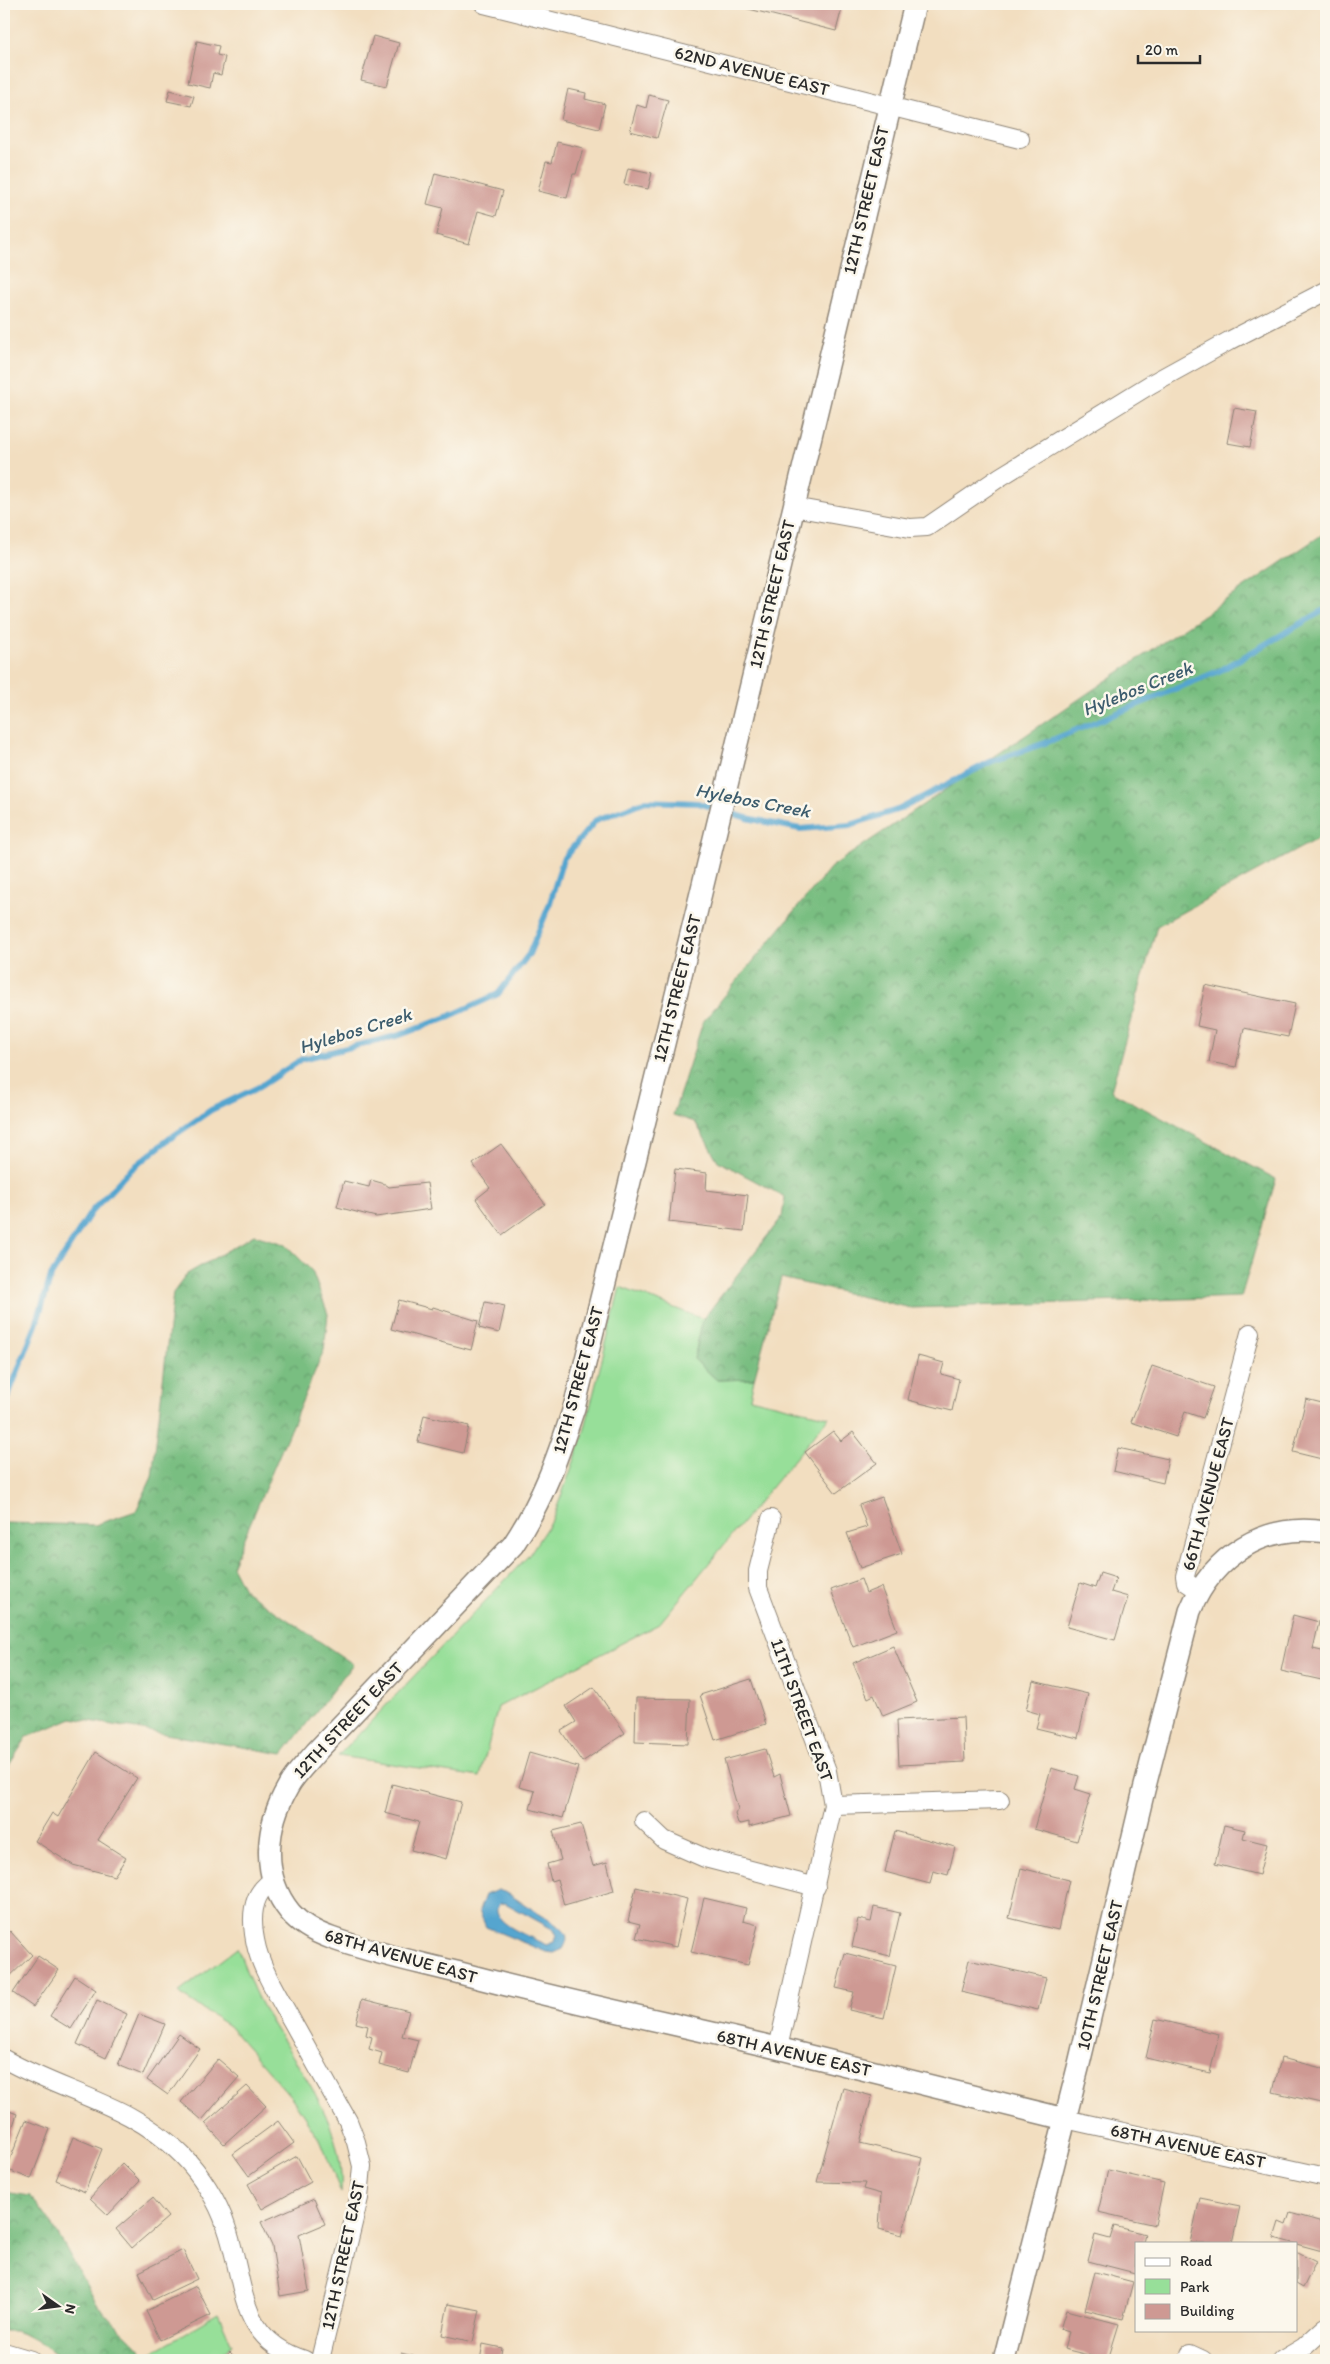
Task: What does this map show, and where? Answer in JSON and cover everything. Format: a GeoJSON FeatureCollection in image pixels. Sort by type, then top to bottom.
{"type":"FeatureCollection","features":[{"type":"Feature","properties":{"kind":"street","name":"62ND AVENUE EAST"},"geometry":{"type":"LineString","coordinates":[[484,4],[1020,139]]}},
{"type":"Feature","properties":{"kind":"street","name":"12TH STREET EAST"},"geometry":{"type":"LineString","coordinates":[[320,2360],[359,2198],[362,2166],[348,2121],[278,1996],[257,1950],[253,1919],[255,1900],[263,1886],[275,1888],[270,1870],[271,1835],[281,1800],[290,1784],[316,1752],[513,1545],[534,1515],[557,1459],[574,1408],[915,4]]}},
{"type":"Feature","properties":{"kind":"street"},"geometry":{"type":"LineString","coordinates":[[793,507],[910,528],[927,527],[1000,477],[1143,389],[1229,341],[1326,291]]}},
{"type":"Feature","properties":{"kind":"street","name":"66TH AVENUE EAST"},"geometry":{"type":"LineString","coordinates":[[1250,1334],[1185,1576],[1186,1582],[1198,1590],[1220,1564],[1251,1543],[1288,1532],[1314,1530],[1326,1532]]}},
{"type":"Feature","properties":{"kind":"street","name":"11TH STREET EAST"},"geometry":{"type":"LineString","coordinates":[[771,1519],[758,1571],[758,1588],[827,1771],[833,1805],[816,1887],[778,2048]]}},
{"type":"Feature","properties":{"kind":"street","name":"10TH STREET EAST"},"geometry":{"type":"LineString","coordinates":[[1004,2360],[1065,2119],[1184,1630],[1198,1590]]}},
{"type":"Feature","properties":{"kind":"street"},"geometry":{"type":"LineString","coordinates":[[833,1805],[1000,1800]]}},
{"type":"Feature","properties":{"kind":"street"},"geometry":{"type":"LineString","coordinates":[[644,1821],[664,1840],[705,1858],[816,1887]]}},
{"type":"Feature","properties":{"kind":"street","name":"68TH AVENUE EAST"},"geometry":{"type":"LineString","coordinates":[[275,1888],[291,1914],[308,1927],[361,1948],[520,1989],[778,2048],[1065,2119],[1326,2176]]}},
{"type":"Feature","properties":{"kind":"street"},"geometry":{"type":"LineString","coordinates":[[4,2059],[32,2075],[120,2110],[152,2129],[183,2156],[209,2191],[226,2225],[247,2308],[260,2334],[275,2347],[305,2360]]}},
{"type":"Feature","properties":{"kind":"street"},"geometry":{"type":"LineString","coordinates":[[1282,2360],[1304,2347],[1326,2327]]}},
{"type":"Feature","properties":{"kind":"street"},"geometry":{"type":"LineString","coordinates":[[4,2352],[31,2360]]}},
{"type":"Feature","properties":{"kind":"green space"},"geometry":{"type":"Polygon","coordinates":[[[1326,532],[1326,834],[1157,926],[1111,1091],[1276,1179],[1241,1297],[911,1308],[781,1278],[754,1379],[717,1380],[694,1359],[703,1319],[782,1217],[785,1197],[718,1161],[695,1122],[673,1115],[703,1022],[831,867],[1326,532]]]}},
{"type":"Feature","properties":{"kind":"green space"},"geometry":{"type":"Polygon","coordinates":[[[254,1235],[285,1244],[312,1271],[328,1314],[324,1350],[232,1566],[245,1591],[353,1664],[283,1754],[72,1718],[27,1737],[4,1773],[4,1523],[95,1525],[136,1511],[152,1477],[173,1293],[187,1274],[254,1235]]]}},
{"type":"Feature","properties":{"kind":"green space"},"geometry":{"type":"Polygon","coordinates":[[[620,1287],[703,1319],[694,1359],[717,1380],[754,1379],[750,1398],[829,1417],[659,1624],[498,1707],[480,1777],[338,1756],[529,1555],[553,1518],[582,1440],[620,1287]]]}},
{"type":"Feature","properties":{"kind":"green space"},"geometry":{"type":"Polygon","coordinates":[[[237,1948],[261,2004],[302,2071],[327,2117],[335,2141],[340,2166],[341,2193],[321,2142],[292,2098],[229,2026],[178,1993],[237,1948]]]}},
{"type":"Feature","properties":{"kind":"green space"},"geometry":{"type":"Polygon","coordinates":[[[4,2192],[30,2196],[58,2234],[102,2311],[137,2345],[148,2360],[64,2360],[36,2339],[15,2331],[4,2331],[4,2192]]]}},
{"type":"Feature","properties":{"kind":"green space"},"geometry":{"type":"Polygon","coordinates":[[[218,2313],[232,2344],[215,2360],[148,2360],[146,2356],[218,2313]]]}},
{"type":"Feature","properties":{"kind":"water"},"geometry":{"type":"Polygon","coordinates":[[[498,1890],[507,1893],[560,1927],[567,1937],[563,1949],[554,1953],[546,1952],[486,1927],[479,1911],[485,1895],[498,1890]],[[505,1903],[499,1904],[497,1910],[504,1922],[519,1932],[546,1945],[554,1942],[556,1934],[554,1930],[505,1903]]]}},
{"type":"Feature","properties":{"kind":"building"},"geometry":{"type":"Polygon","coordinates":[[[729,4],[843,4],[836,31],[729,4]]]}},
{"type":"Feature","properties":{"kind":"building"},"geometry":{"type":"Polygon","coordinates":[[[373,36],[399,43],[387,86],[361,80],[373,36]]]}},
{"type":"Feature","properties":{"kind":"building"},"geometry":{"type":"Polygon","coordinates":[[[197,41],[219,46],[217,55],[225,57],[221,75],[213,73],[210,88],[188,83],[197,41]]]}},
{"type":"Feature","properties":{"kind":"building"},"geometry":{"type":"Polygon","coordinates":[[[568,89],[586,93],[585,99],[605,104],[599,129],[561,120],[568,89]]]}},
{"type":"Feature","properties":{"kind":"building"},"geometry":{"type":"Polygon","coordinates":[[[170,90],[194,96],[191,106],[167,101],[170,90]]]}},
{"type":"Feature","properties":{"kind":"building"},"geometry":{"type":"Polygon","coordinates":[[[649,95],[668,100],[657,138],[630,131],[637,105],[646,108],[649,95]]]}},
{"type":"Feature","properties":{"kind":"building"},"geometry":{"type":"Polygon","coordinates":[[[557,142],[583,148],[576,174],[573,174],[567,198],[538,191],[546,161],[552,162],[557,142]]]}},
{"type":"Feature","properties":{"kind":"building"},"geometry":{"type":"Polygon","coordinates":[[[628,168],[652,173],[648,189],[624,184],[628,168]]]}},
{"type":"Feature","properties":{"kind":"building"},"geometry":{"type":"Polygon","coordinates":[[[435,173],[503,191],[496,216],[478,211],[469,244],[436,235],[443,208],[427,204],[435,173]]]}},
{"type":"Feature","properties":{"kind":"building"},"geometry":{"type":"Polygon","coordinates":[[[1234,408],[1257,412],[1250,447],[1227,443],[1234,408]]]}},
{"type":"Feature","properties":{"kind":"building"},"geometry":{"type":"Polygon","coordinates":[[[1205,985],[1295,1004],[1288,1037],[1244,1028],[1236,1067],[1209,1062],[1215,1030],[1197,1026],[1205,985]]]}},
{"type":"Feature","properties":{"kind":"building"},"geometry":{"type":"Polygon","coordinates":[[[501,1144],[545,1204],[502,1235],[476,1199],[490,1188],[473,1164],[501,1144]]]}},
{"type":"Feature","properties":{"kind":"building"},"geometry":{"type":"Polygon","coordinates":[[[675,1169],[707,1173],[706,1190],[748,1195],[744,1231],[669,1222],[675,1169]]]}},
{"type":"Feature","properties":{"kind":"building"},"geometry":{"type":"Polygon","coordinates":[[[371,1180],[389,1187],[427,1183],[431,1209],[376,1217],[337,1207],[344,1181],[369,1187],[371,1180]]]}},
{"type":"Feature","properties":{"kind":"building"},"geometry":{"type":"Polygon","coordinates":[[[399,1300],[432,1309],[433,1307],[478,1321],[471,1350],[391,1329],[399,1300]]]}},
{"type":"Feature","properties":{"kind":"building"},"geometry":{"type":"Polygon","coordinates":[[[485,1302],[505,1306],[499,1333],[479,1328],[485,1302]]]}},
{"type":"Feature","properties":{"kind":"building"},"geometry":{"type":"Polygon","coordinates":[[[918,1356],[944,1363],[941,1374],[959,1379],[952,1411],[908,1400],[918,1356]]]}},
{"type":"Feature","properties":{"kind":"building"},"geometry":{"type":"Polygon","coordinates":[[[1152,1366],[1214,1387],[1203,1418],[1185,1412],[1176,1437],[1131,1422],[1152,1366]]]}},
{"type":"Feature","properties":{"kind":"building"},"geometry":{"type":"Polygon","coordinates":[[[1306,1399],[1326,1404],[1326,1460],[1293,1452],[1306,1399]]]}},
{"type":"Feature","properties":{"kind":"building"},"geometry":{"type":"Polygon","coordinates":[[[424,1415],[469,1426],[463,1453],[418,1442],[424,1415]]]}},
{"type":"Feature","properties":{"kind":"building"},"geometry":{"type":"Polygon","coordinates":[[[833,1431],[841,1441],[853,1432],[877,1463],[836,1493],[805,1452],[833,1431]]]}},
{"type":"Feature","properties":{"kind":"building"},"geometry":{"type":"Polygon","coordinates":[[[1118,1448],[1168,1459],[1163,1483],[1113,1471],[1118,1448]]]}},
{"type":"Feature","properties":{"kind":"building"},"geometry":{"type":"Polygon","coordinates":[[[882,1497],[902,1554],[860,1568],[847,1533],[867,1527],[859,1505],[882,1497]]]}},
{"type":"Feature","properties":{"kind":"building"},"geometry":{"type":"Polygon","coordinates":[[[1100,1573],[1116,1578],[1111,1592],[1128,1597],[1115,1640],[1067,1627],[1080,1583],[1095,1588],[1100,1573]]]}},
{"type":"Feature","properties":{"kind":"building"},"geometry":{"type":"Polygon","coordinates":[[[861,1579],[866,1593],[881,1587],[897,1630],[853,1647],[831,1590],[861,1579]]]}},
{"type":"Feature","properties":{"kind":"building"},"geometry":{"type":"Polygon","coordinates":[[[1293,1615],[1319,1622],[1313,1649],[1326,1652],[1326,1681],[1281,1671],[1293,1615]]]}},
{"type":"Feature","properties":{"kind":"building"},"geometry":{"type":"Polygon","coordinates":[[[893,1646],[917,1702],[883,1716],[874,1695],[868,1698],[853,1663],[893,1646]]]}},
{"type":"Feature","properties":{"kind":"building"},"geometry":{"type":"Polygon","coordinates":[[[751,1679],[766,1724],[715,1740],[700,1695],[751,1679]]]}},
{"type":"Feature","properties":{"kind":"building"},"geometry":{"type":"Polygon","coordinates":[[[1033,1681],[1088,1694],[1078,1738],[1036,1728],[1040,1714],[1026,1710],[1033,1681]]]}},
{"type":"Feature","properties":{"kind":"building"},"geometry":{"type":"Polygon","coordinates":[[[594,1687],[625,1733],[582,1762],[561,1731],[576,1722],[566,1706],[594,1687]]]}},
{"type":"Feature","properties":{"kind":"building"},"geometry":{"type":"Polygon","coordinates":[[[636,1698],[690,1699],[688,1744],[635,1742],[636,1698]]]}},
{"type":"Feature","properties":{"kind":"building"},"geometry":{"type":"Polygon","coordinates":[[[963,1717],[965,1762],[899,1765],[897,1720],[963,1717]]]}},
{"type":"Feature","properties":{"kind":"building"},"geometry":{"type":"Polygon","coordinates":[[[765,1749],[774,1777],[780,1774],[791,1816],[749,1827],[749,1822],[738,1823],[735,1814],[738,1809],[724,1760],[765,1749]]]}},
{"type":"Feature","properties":{"kind":"building"},"geometry":{"type":"Polygon","coordinates":[[[96,1752],[137,1778],[98,1840],[126,1858],[114,1876],[73,1865],[35,1841],[52,1813],[58,1817],[96,1752]]]}},
{"type":"Feature","properties":{"kind":"building"},"geometry":{"type":"Polygon","coordinates":[[[529,1753],[578,1767],[563,1818],[530,1809],[535,1791],[519,1787],[529,1753]]]}},
{"type":"Feature","properties":{"kind":"building"},"geometry":{"type":"Polygon","coordinates":[[[1051,1768],[1079,1776],[1075,1789],[1091,1794],[1077,1841],[1034,1829],[1051,1768]]]}},
{"type":"Feature","properties":{"kind":"building"},"geometry":{"type":"Polygon","coordinates":[[[392,1784],[461,1802],[446,1859],[411,1850],[419,1822],[385,1813],[392,1784]]]}},
{"type":"Feature","properties":{"kind":"building"},"geometry":{"type":"Polygon","coordinates":[[[581,1824],[593,1866],[607,1862],[614,1891],[564,1905],[557,1879],[551,1881],[547,1864],[561,1860],[553,1831],[581,1824]]]}},
{"type":"Feature","properties":{"kind":"building"},"geometry":{"type":"Polygon","coordinates":[[[1224,1825],[1245,1830],[1243,1838],[1267,1844],[1259,1875],[1215,1864],[1224,1825]]]}},
{"type":"Feature","properties":{"kind":"building"},"geometry":{"type":"Polygon","coordinates":[[[895,1831],[955,1847],[948,1875],[933,1871],[930,1884],[885,1872],[895,1831]]]}},
{"type":"Feature","properties":{"kind":"building"},"geometry":{"type":"Polygon","coordinates":[[[1021,1868],[1069,1880],[1058,1930],[1009,1918],[1021,1868]]]}},
{"type":"Feature","properties":{"kind":"building"},"geometry":{"type":"Polygon","coordinates":[[[636,1887],[687,1899],[676,1947],[636,1938],[640,1924],[628,1921],[636,1887]]]}},
{"type":"Feature","properties":{"kind":"building"},"geometry":{"type":"Polygon","coordinates":[[[704,1898],[746,1908],[743,1921],[758,1925],[748,1965],[691,1952],[704,1898]]]}},
{"type":"Feature","properties":{"kind":"building"},"geometry":{"type":"Polygon","coordinates":[[[874,1907],[900,1913],[890,1956],[852,1947],[858,1919],[871,1922],[874,1907]]]}},
{"type":"Feature","properties":{"kind":"building"},"geometry":{"type":"Polygon","coordinates":[[[10,1931],[32,1955],[4,1982],[4,1937],[10,1931]]]}},
{"type":"Feature","properties":{"kind":"building"},"geometry":{"type":"Polygon","coordinates":[[[845,1953],[896,1966],[884,2018],[849,2010],[854,1992],[836,1988],[845,1953]]]}},
{"type":"Feature","properties":{"kind":"building"},"geometry":{"type":"Polygon","coordinates":[[[38,1956],[59,1970],[33,2007],[13,1993],[38,1956]]]}},
{"type":"Feature","properties":{"kind":"building"},"geometry":{"type":"Polygon","coordinates":[[[969,1960],[1046,1978],[1038,2010],[961,1992],[969,1960]]]}},
{"type":"Feature","properties":{"kind":"building"},"geometry":{"type":"Polygon","coordinates":[[[75,1976],[96,1990],[71,2029],[50,2016],[75,1976]]]}},
{"type":"Feature","properties":{"kind":"building"},"geometry":{"type":"Polygon","coordinates":[[[362,1999],[409,2011],[402,2036],[418,2040],[409,2073],[379,2065],[382,2053],[369,2049],[372,2037],[366,2035],[368,2026],[356,2023],[362,1999]]]}},
{"type":"Feature","properties":{"kind":"building"},"geometry":{"type":"Polygon","coordinates":[[[97,2000],[127,2014],[106,2058],[77,2044],[97,2000]]]}},
{"type":"Feature","properties":{"kind":"building"},"geometry":{"type":"Polygon","coordinates":[[[139,2014],[165,2024],[143,2075],[118,2065],[139,2014]]]}},
{"type":"Feature","properties":{"kind":"building"},"geometry":{"type":"Polygon","coordinates":[[[1155,2019],[1219,2034],[1210,2073],[1146,2058],[1155,2019]]]}},
{"type":"Feature","properties":{"kind":"building"},"geometry":{"type":"Polygon","coordinates":[[[179,2034],[200,2049],[168,2095],[147,2080],[179,2034]]]}},
{"type":"Feature","properties":{"kind":"building"},"geometry":{"type":"Polygon","coordinates":[[[1281,2058],[1326,2069],[1325,2104],[1273,2092],[1281,2058]]]}},
{"type":"Feature","properties":{"kind":"building"},"geometry":{"type":"Polygon","coordinates":[[[218,2059],[239,2077],[202,2120],[181,2102],[218,2059]]]}},
{"type":"Feature","properties":{"kind":"building"},"geometry":{"type":"Polygon","coordinates":[[[247,2086],[266,2106],[224,2144],[205,2123],[247,2086]]]}},
{"type":"Feature","properties":{"kind":"building"},"geometry":{"type":"Polygon","coordinates":[[[843,2088],[872,2096],[860,2143],[923,2158],[902,2235],[879,2229],[881,2194],[863,2189],[865,2183],[817,2182],[843,2088]]]}},
{"type":"Feature","properties":{"kind":"building"},"geometry":{"type":"Polygon","coordinates":[[[4,2109],[17,2114],[4,2152],[4,2109]]]}},
{"type":"Feature","properties":{"kind":"building"},"geometry":{"type":"Polygon","coordinates":[[[26,2120],[50,2129],[31,2179],[6,2169],[26,2120]]]}},
{"type":"Feature","properties":{"kind":"building"},"geometry":{"type":"Polygon","coordinates":[[[278,2121],[294,2143],[249,2176],[233,2154],[278,2121]]]}},
{"type":"Feature","properties":{"kind":"building"},"geometry":{"type":"Polygon","coordinates":[[[73,2137],[102,2149],[85,2192],[56,2180],[73,2137]]]}},
{"type":"Feature","properties":{"kind":"building"},"geometry":{"type":"Polygon","coordinates":[[[297,2156],[311,2182],[262,2209],[248,2184],[297,2156]]]}},
{"type":"Feature","properties":{"kind":"building"},"geometry":{"type":"Polygon","coordinates":[[[122,2163],[140,2181],[108,2215],[90,2198],[122,2163]]]}},
{"type":"Feature","properties":{"kind":"building"},"geometry":{"type":"Polygon","coordinates":[[[1108,2170],[1164,2183],[1155,2225],[1098,2212],[1108,2170]]]}},
{"type":"Feature","properties":{"kind":"building"},"geometry":{"type":"Polygon","coordinates":[[[152,2198],[168,2217],[132,2248],[116,2229],[152,2198]]]}},
{"type":"Feature","properties":{"kind":"building"},"geometry":{"type":"Polygon","coordinates":[[[1200,2198],[1240,2206],[1232,2242],[1190,2242],[1200,2198]]]}},
{"type":"Feature","properties":{"kind":"building"},"geometry":{"type":"Polygon","coordinates":[[[314,2199],[325,2224],[299,2235],[309,2291],[280,2296],[272,2246],[261,2222],[314,2199]]]}},
{"type":"Feature","properties":{"kind":"building"},"geometry":{"type":"Polygon","coordinates":[[[1290,2213],[1326,2223],[1326,2252],[1298,2244],[1298,2242],[1289,2242],[1274,2238],[1279,2222],[1286,2225],[1290,2213]]]}},
{"type":"Feature","properties":{"kind":"building"},"geometry":{"type":"Polygon","coordinates":[[[1114,2226],[1145,2234],[1143,2242],[1135,2242],[1135,2273],[1088,2261],[1095,2235],[1110,2239],[1114,2226]]]}},
{"type":"Feature","properties":{"kind":"building"},"geometry":{"type":"Polygon","coordinates":[[[183,2250],[197,2279],[153,2300],[139,2272],[183,2250]]]}},
{"type":"Feature","properties":{"kind":"building"},"geometry":{"type":"Polygon","coordinates":[[[1298,2253],[1316,2262],[1303,2288],[1298,2285],[1298,2253]]]}},
{"type":"Feature","properties":{"kind":"building"},"geometry":{"type":"Polygon","coordinates":[[[1095,2272],[1133,2282],[1123,2319],[1085,2310],[1095,2272]]]}},
{"type":"Feature","properties":{"kind":"building"},"geometry":{"type":"Polygon","coordinates":[[[196,2286],[211,2315],[160,2340],[146,2311],[196,2286]]]}},
{"type":"Feature","properties":{"kind":"building"},"geometry":{"type":"Polygon","coordinates":[[[448,2304],[480,2310],[473,2342],[442,2335],[448,2304]]]}},
{"type":"Feature","properties":{"kind":"building"},"geometry":{"type":"Polygon","coordinates":[[[1066,2310],[1119,2324],[1108,2360],[1064,2349],[1069,2332],[1060,2329],[1066,2310]]]}},
{"type":"Feature","properties":{"kind":"building"},"geometry":{"type":"Polygon","coordinates":[[[483,2344],[502,2348],[500,2360],[480,2360],[483,2344]]]}},
{"type":"Feature","properties":{"kind":"building"},"geometry":{"type":"Polygon","coordinates":[[[230,2352],[238,2360],[221,2360],[230,2352]]]}},
{"type":"Feature","properties":{"kind":"building"},"geometry":{"type":"Polygon","coordinates":[[[401,2353],[428,2360],[399,2360],[401,2353]]]}},
{"type":"Feature","properties":{"kind":"waterway","name":"Hylebos Creek"},"geometry":{"type":"LineString","coordinates":[[4,1406],[36,1325],[51,1276],[91,1212],[127,1173],[169,1139],[211,1110],[259,1087],[302,1059],[400,1035],[450,1016],[498,994],[529,954],[549,906],[563,859],[596,820],[646,801],[698,803],[747,818],[800,829],[850,825],[900,809],[990,762],[1045,743],[1221,670],[1326,609]]}}]}
